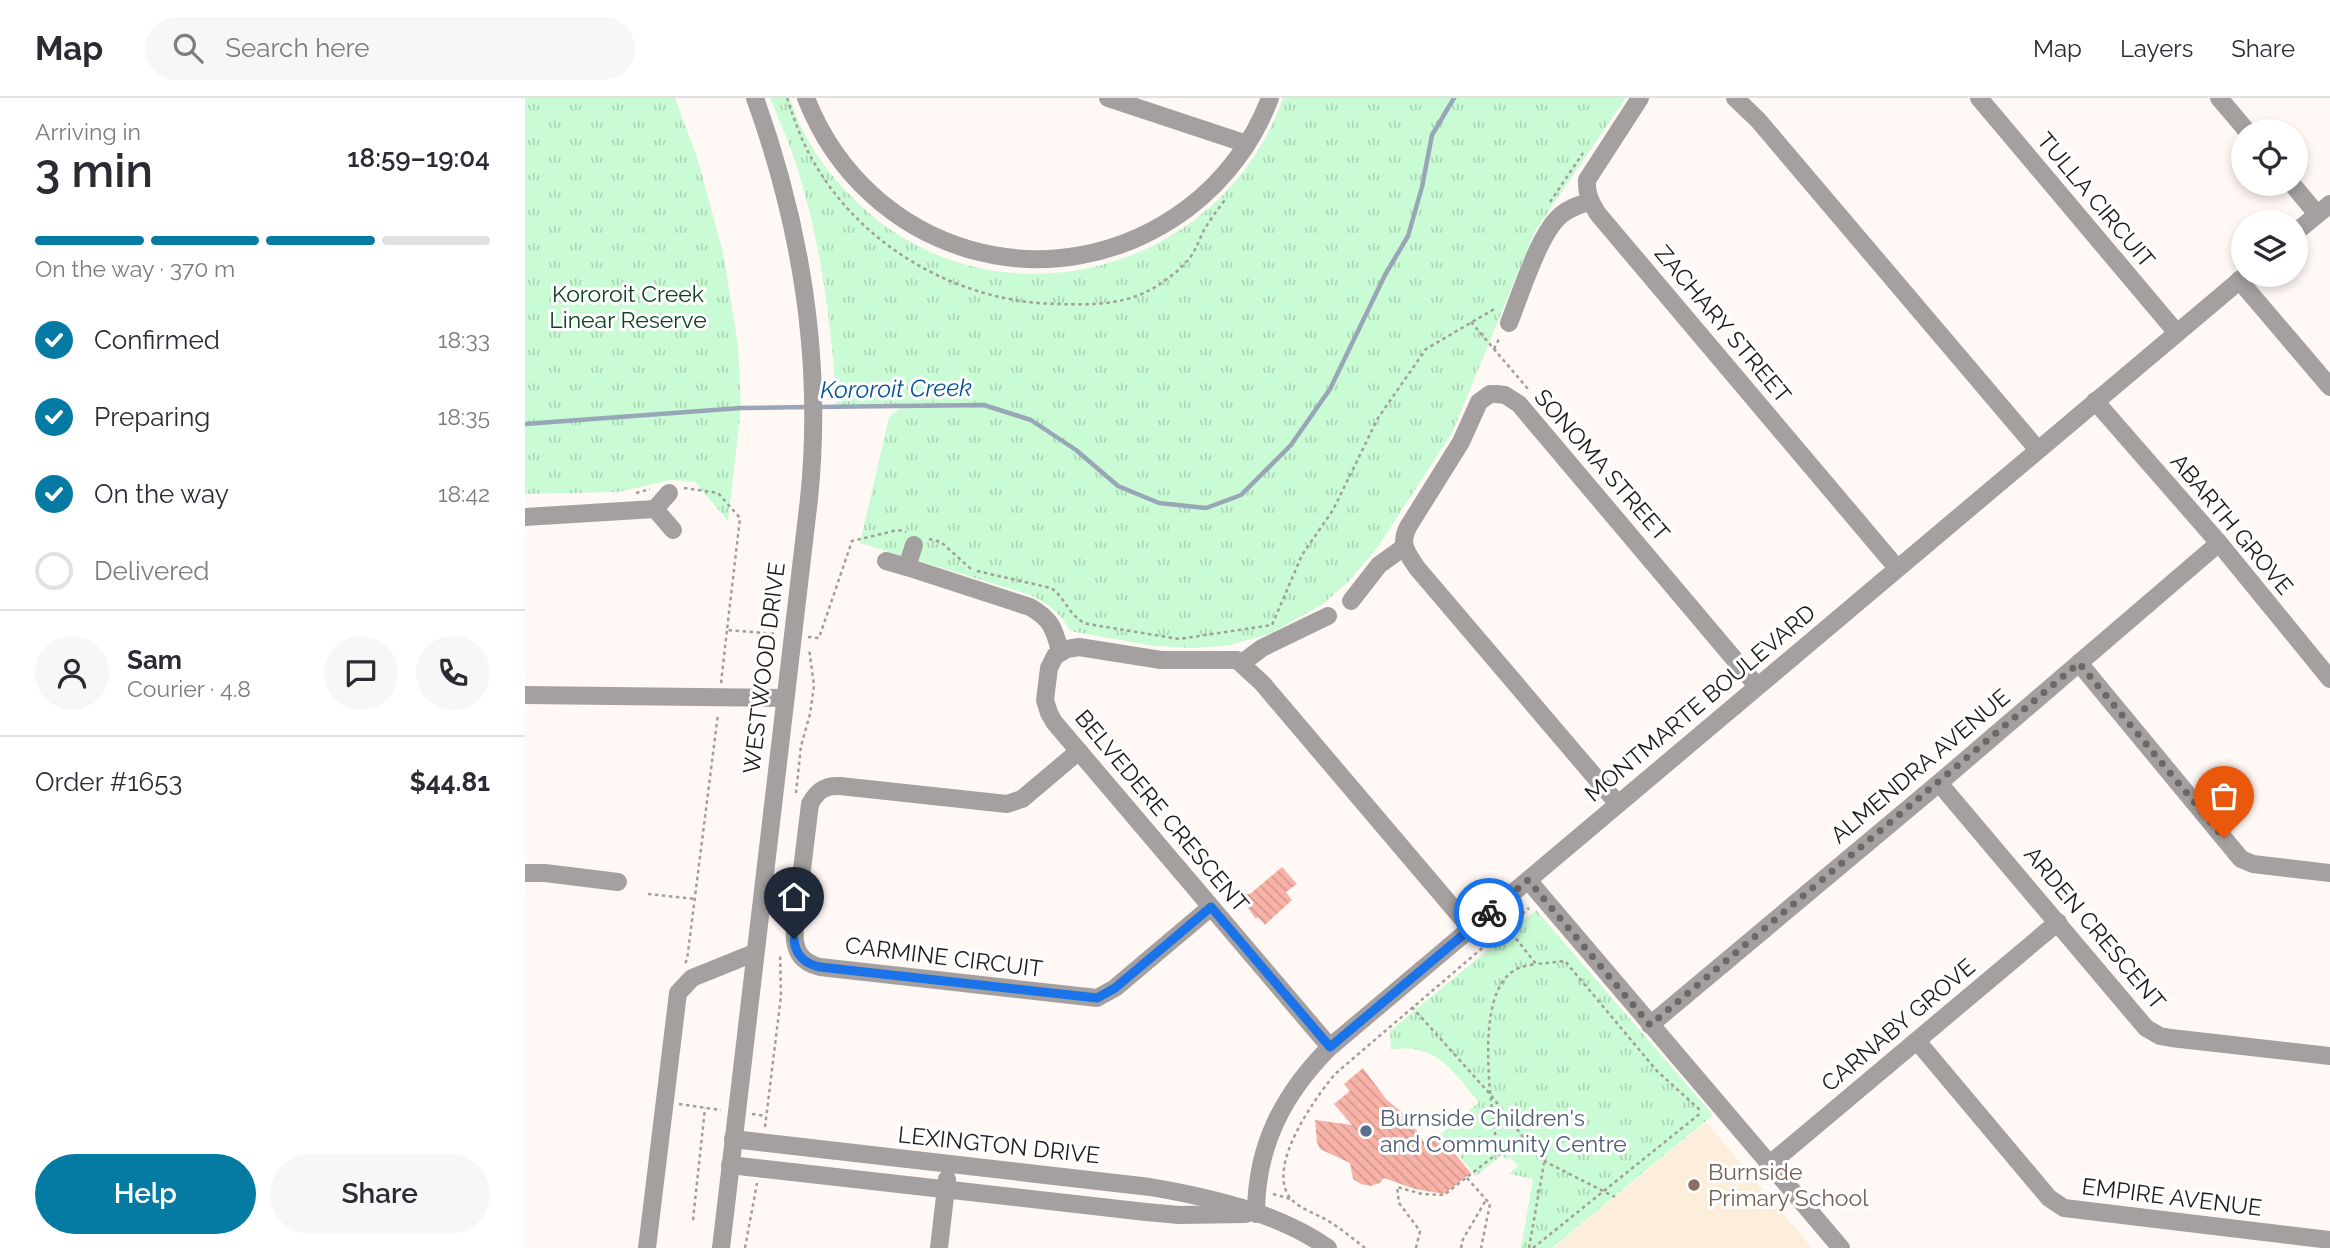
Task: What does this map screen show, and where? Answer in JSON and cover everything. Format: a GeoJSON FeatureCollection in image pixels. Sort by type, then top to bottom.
{"type":"FeatureCollection","features":[{"type":"Feature","properties":{"kind":"street","name":"WESTWOOD DRIVE"},"geometry":{"type":"LineString","coordinates":[[720,1248],[811,475],[813,395],[802,273],[770,141],[755,98]]}},
{"type":"Feature","properties":{"kind":"street"},"geometry":{"type":"LineString","coordinates":[[806,98],[829,147],[864,189],[884,207],[926,234],[964,248],[997,257],[1048,259],[1115,247],[1136,239],[1195,203],[1215,185],[1247,144],[1264,114],[1269,98]]}},
{"type":"Feature","properties":{"kind":"street"},"geometry":{"type":"LineString","coordinates":[[1108,98],[1247,144]]}},
{"type":"Feature","properties":{"kind":"street"},"geometry":{"type":"LineString","coordinates":[[1509,323],[1533,263],[1556,219],[1572,208],[1590,201],[1586,187],[1592,170],[1640,98]]}},
{"type":"Feature","properties":{"kind":"street"},"geometry":{"type":"LineString","coordinates":[[1735,98],[1758,120],[2038,450]]}},
{"type":"Feature","properties":{"kind":"street","name":"TULLA CIRCUIT"},"geometry":{"type":"LineString","coordinates":[[1979,98],[2177,333]]}},
{"type":"Feature","properties":{"kind":"street"},"geometry":{"type":"LineString","coordinates":[[2219,98],[2237,119]]}},
{"type":"Feature","properties":{"kind":"street"},"geometry":{"type":"LineString","coordinates":[[2307,196],[2324,209],[2308,222]]}},
{"type":"Feature","properties":{"kind":"street","name":"ZACHARY STREET"},"geometry":{"type":"LineString","coordinates":[[1590,201],[1598,214],[1897,568]]}},
{"type":"Feature","properties":{"kind":"street","name":"MONTMARTE BOULEVARD"},"geometry":{"type":"LineString","coordinates":[[1256,1214],[1261,1172],[1270,1135],[1279,1114],[1301,1078],[1330,1047],[2231,287]]}},
{"type":"Feature","properties":{"kind":"street"},"geometry":{"type":"LineString","coordinates":[[2249,287],[2330,387]]}},
{"type":"Feature","properties":{"kind":"street","name":"SONOMA STREET"},"geometry":{"type":"LineString","coordinates":[[1404,547],[1403,539],[1408,527],[1461,442],[1479,402],[1490,394],[1504,395],[1519,404],[1758,686]]}},
{"type":"Feature","properties":{"kind":"street","name":"ABARTH GROVE"},"geometry":{"type":"LineString","coordinates":[[2095,401],[2219,543],[2330,679]]}},
{"type":"Feature","properties":{"kind":"street"},"geometry":{"type":"LineString","coordinates":[[655,509],[668,489]]}},
{"type":"Feature","properties":{"kind":"street"},"geometry":{"type":"LineString","coordinates":[[525,517],[655,509]]}},
{"type":"Feature","properties":{"kind":"street"},"geometry":{"type":"LineString","coordinates":[[655,509],[673,530]]}},
{"type":"Feature","properties":{"kind":"street"},"geometry":{"type":"LineString","coordinates":[[907,567],[914,538]]}},
{"type":"Feature","properties":{"kind":"street","name":"ALMENDRA AVENUE"},"geometry":{"type":"LineString","coordinates":[[1650,1025],[1939,783],[2219,543]]}},
{"type":"Feature","properties":{"kind":"street"},"geometry":{"type":"LineString","coordinates":[[1351,601],[1379,565],[1404,547],[1417,568],[1618,804]]}},
{"type":"Feature","properties":{"kind":"street"},"geometry":{"type":"LineString","coordinates":[[886,561],[1030,607],[1045,615],[1053,628],[1060,651],[1079,646],[1161,660],[1233,659],[1242,663],[1262,683],[1471,929]]}},
{"type":"Feature","properties":{"kind":"street"},"geometry":{"type":"LineString","coordinates":[[1242,663],[1262,648],[1328,616]]}},
{"type":"Feature","properties":{"kind":"street","name":"BELVEDERE CRESCENT"},"geometry":{"type":"LineString","coordinates":[[1060,651],[1049,668],[1045,691],[1046,706],[1054,722],[1330,1047]]}},
{"type":"Feature","properties":{"kind":"street"},"geometry":{"type":"LineString","coordinates":[[2079,663],[2241,859],[2253,864],[2330,873]]}},
{"type":"Feature","properties":{"kind":"street"},"geometry":{"type":"LineString","coordinates":[[525,695],[784,698]]}},
{"type":"Feature","properties":{"kind":"street","name":"CARMINE CIRCUIT"},"geometry":{"type":"LineString","coordinates":[[1079,751],[1022,799],[1007,804],[832,785],[819,791],[810,804],[794,939],[798,953],[810,965],[820,967],[1097,998],[1115,988],[1211,907]]}},
{"type":"Feature","properties":{"kind":"street","name":"ARDEN CRESCENT"},"geometry":{"type":"LineString","coordinates":[[1939,783],[2146,1028],[2171,1038],[2330,1056]]}},
{"type":"Feature","properties":{"kind":"street"},"geometry":{"type":"LineString","coordinates":[[525,873],[618,881]]}},
{"type":"Feature","properties":{"kind":"street"},"geometry":{"type":"LineString","coordinates":[[1528,880],[1841,1248]]}},
{"type":"Feature","properties":{"kind":"street","name":"CARNABY GROVE"},"geometry":{"type":"LineString","coordinates":[[1770,1164],[2057,922]]}},
{"type":"Feature","properties":{"kind":"street"},"geometry":{"type":"LineString","coordinates":[[647,1248],[678,993],[692,978],[754,953]]}},
{"type":"Feature","properties":{"kind":"street","name":"EMPIRE AVENUE"},"geometry":{"type":"LineString","coordinates":[[1917,1041],[2049,1198],[2064,1208],[2330,1240]]}},
{"type":"Feature","properties":{"kind":"street","name":"LEXINGTON DRIVE"},"geometry":{"type":"LineString","coordinates":[[733,1139],[1150,1187],[1207,1198],[1256,1214],[1305,1233],[1328,1248]]}},
{"type":"Feature","properties":{"kind":"street","name":"LEXINGTON DRIVE"},"geometry":{"type":"LineString","coordinates":[[730,1165],[1179,1215],[1256,1214]]}},
{"type":"Feature","properties":{"kind":"street"},"geometry":{"type":"LineString","coordinates":[[939,1248],[949,1165]]}},
{"type":"Feature","properties":{"kind":"path"},"geometry":{"type":"LineString","coordinates":[[787,98],[797,130],[816,167],[839,200],[859,220],[914,264],[942,278],[1010,299],[1031,303],[1078,305],[1117,301],[1149,291],[1189,259],[1226,198]]}},
{"type":"Feature","properties":{"kind":"path"},"geometry":{"type":"LineString","coordinates":[[1550,202],[1586,148]]}},
{"type":"Feature","properties":{"kind":"path"},"geometry":{"type":"LineString","coordinates":[[727,630],[819,638],[852,541],[898,530],[914,538],[941,542],[972,570],[1051,588],[1058,592],[1077,619],[1088,624],[1179,639],[1272,625],[1302,555],[1333,509],[1378,418],[1426,349],[1497,307]]}},
{"type":"Feature","properties":{"kind":"path"},"geometry":{"type":"LineString","coordinates":[[1471,322],[1534,397]]}},
{"type":"Feature","properties":{"kind":"path"},"geometry":{"type":"LineString","coordinates":[[635,493],[668,489],[718,494],[740,518],[719,696]]}},
{"type":"Feature","properties":{"kind":"path"},"geometry":{"type":"LineString","coordinates":[[648,894],[695,899]]}},
{"type":"Feature","properties":{"kind":"path"},"geometry":{"type":"LineString","coordinates":[[1365,1248],[1291,1199],[1283,1183],[1286,1161],[1300,1124],[1322,1088],[1343,1066],[1542,896]]}},
{"type":"Feature","properties":{"kind":"path"},"geometry":{"type":"LineString","coordinates":[[1493,910],[1536,964]]}},
{"type":"Feature","properties":{"kind":"path"},"geometry":{"type":"LineString","coordinates":[[1416,1248],[1420,1231],[1399,1203],[1397,1187],[1422,1194],[1444,1195],[1498,1153],[1490,1094],[1488,1050],[1494,1000],[1515,970],[1536,964],[1565,961],[1657,1071],[1709,1119]]}},
{"type":"Feature","properties":{"kind":"path"},"geometry":{"type":"LineString","coordinates":[[1412,1007],[1490,1094],[1544,1163],[1615,1197]]}},
{"type":"Feature","properties":{"kind":"path"},"geometry":{"type":"LineString","coordinates":[[665,1102],[767,1116]]}},
{"type":"Feature","properties":{"kind":"path"},"geometry":{"type":"LineString","coordinates":[[693,1220],[705,1108]]}},
{"type":"Feature","properties":{"kind":"path"},"geometry":{"type":"LineString","coordinates":[[1532,1248],[1702,1112]]}},
{"type":"Feature","properties":{"kind":"path"},"geometry":{"type":"LineString","coordinates":[[1532,1248],[1544,1163]]}},
{"type":"Feature","properties":{"kind":"path"},"geometry":{"type":"LineString","coordinates":[[745,1248],[759,1168]]}},
{"type":"Feature","properties":{"kind":"path"},"geometry":{"type":"LineString","coordinates":[[1467,1178],[1490,1204],[1481,1248]]}},
{"type":"Feature","properties":{"kind":"path"},"geometry":{"type":"LineString","coordinates":[[1461,1248],[1463,1239],[1486,1200]]}},
{"type":"Feature","properties":{"kind":"shaded area","name":"Burnside Primary School"},"geometry":{"type":"Polygon","coordinates":[[[1706,1122],[1812,1248],[1553,1248],[1706,1122]]]}},
{"type":"Feature","properties":{"kind":"green space","name":"Kororoit Creek Linear Reserve"},"geometry":{"type":"Polygon","coordinates":[[[525,98],[675,98],[697,157],[723,252],[738,344],[741,408],[728,521],[695,482],[671,480],[618,492],[525,494],[525,98]]]}},
{"type":"Feature","properties":{"kind":"green space"},"geometry":{"type":"Polygon","coordinates":[[[770,98],[790,98],[807,138],[832,174],[851,196],[905,239],[966,265],[1030,274],[1094,267],[1154,245],[1208,209],[1252,160],[1283,98],[1626,98],[1535,231],[1453,431],[1378,547],[1348,582],[1323,604],[1269,634],[1230,645],[1196,648],[1154,646],[1070,631],[1053,609],[1030,595],[860,543],[889,417],[905,405],[837,406],[832,343],[818,250],[794,158],[770,98]]]}},
{"type":"Feature","properties":{"kind":"green space"},"geometry":{"type":"Polygon","coordinates":[[[1536,910],[1713,1115],[1552,1248],[1521,1248],[1533,1179],[1509,1174],[1518,1166],[1510,1157],[1507,1160],[1502,1155],[1476,1176],[1441,1134],[1479,1102],[1452,1070],[1432,1055],[1407,1048],[1391,1050],[1390,1031],[1536,910]]]}},
{"type":"Feature","properties":{"kind":"building"},"geometry":{"type":"Polygon","coordinates":[[[1282,867],[1297,884],[1286,892],[1292,900],[1265,925],[1258,917],[1256,919],[1238,894],[1250,894],[1282,867]]]}},
{"type":"Feature","properties":{"kind":"building","name":"Burnside Children's and Community Centre"},"geometry":{"type":"Polygon","coordinates":[[[1363,1068],[1386,1099],[1408,1118],[1426,1145],[1438,1134],[1471,1173],[1444,1194],[1415,1189],[1384,1178],[1380,1183],[1371,1186],[1353,1179],[1350,1163],[1320,1149],[1315,1120],[1352,1125],[1334,1104],[1350,1091],[1344,1084],[1363,1068]]]}},
{"type":"Feature","properties":{"kind":"waterway","name":"Kororoit Creek"},"geometry":{"type":"LineString","coordinates":[[816,407],[984,405],[1031,420],[1076,450],[1118,486],[1159,503],[1206,508],[1241,495],[1291,445],[1330,389],[1385,275],[1408,236],[1422,187],[1432,135],[1454,98]]}},
{"type":"Feature","properties":{"kind":"waterway","name":"Kororoit Creek"},"geometry":{"type":"LineString","coordinates":[[525,424],[741,408],[807,407]]}},
{"type":"Feature","properties":{"kind":"way so far"},"geometry":{"type":"LineString","coordinates":[[1489,913],[1528,880],[1650,1025],[2079,663],[2224,838]]}},
{"type":"Feature","properties":{"kind":"place","name":"Burnside Children's and Community Centre"},"geometry":{"type":"Point","coordinates":[1366,1131]}},
{"type":"Feature","properties":{"kind":"place","name":"Burnside Primary School"},"geometry":{"type":"Point","coordinates":[1694,1185]}},
{"type":"Feature","properties":{"kind":"route"},"geometry":{"type":"LineString","coordinates":[[794,939],[803,960],[820,967],[1097,998],[1115,988],[1211,907],[1330,1047],[1489,913]]}}]}
